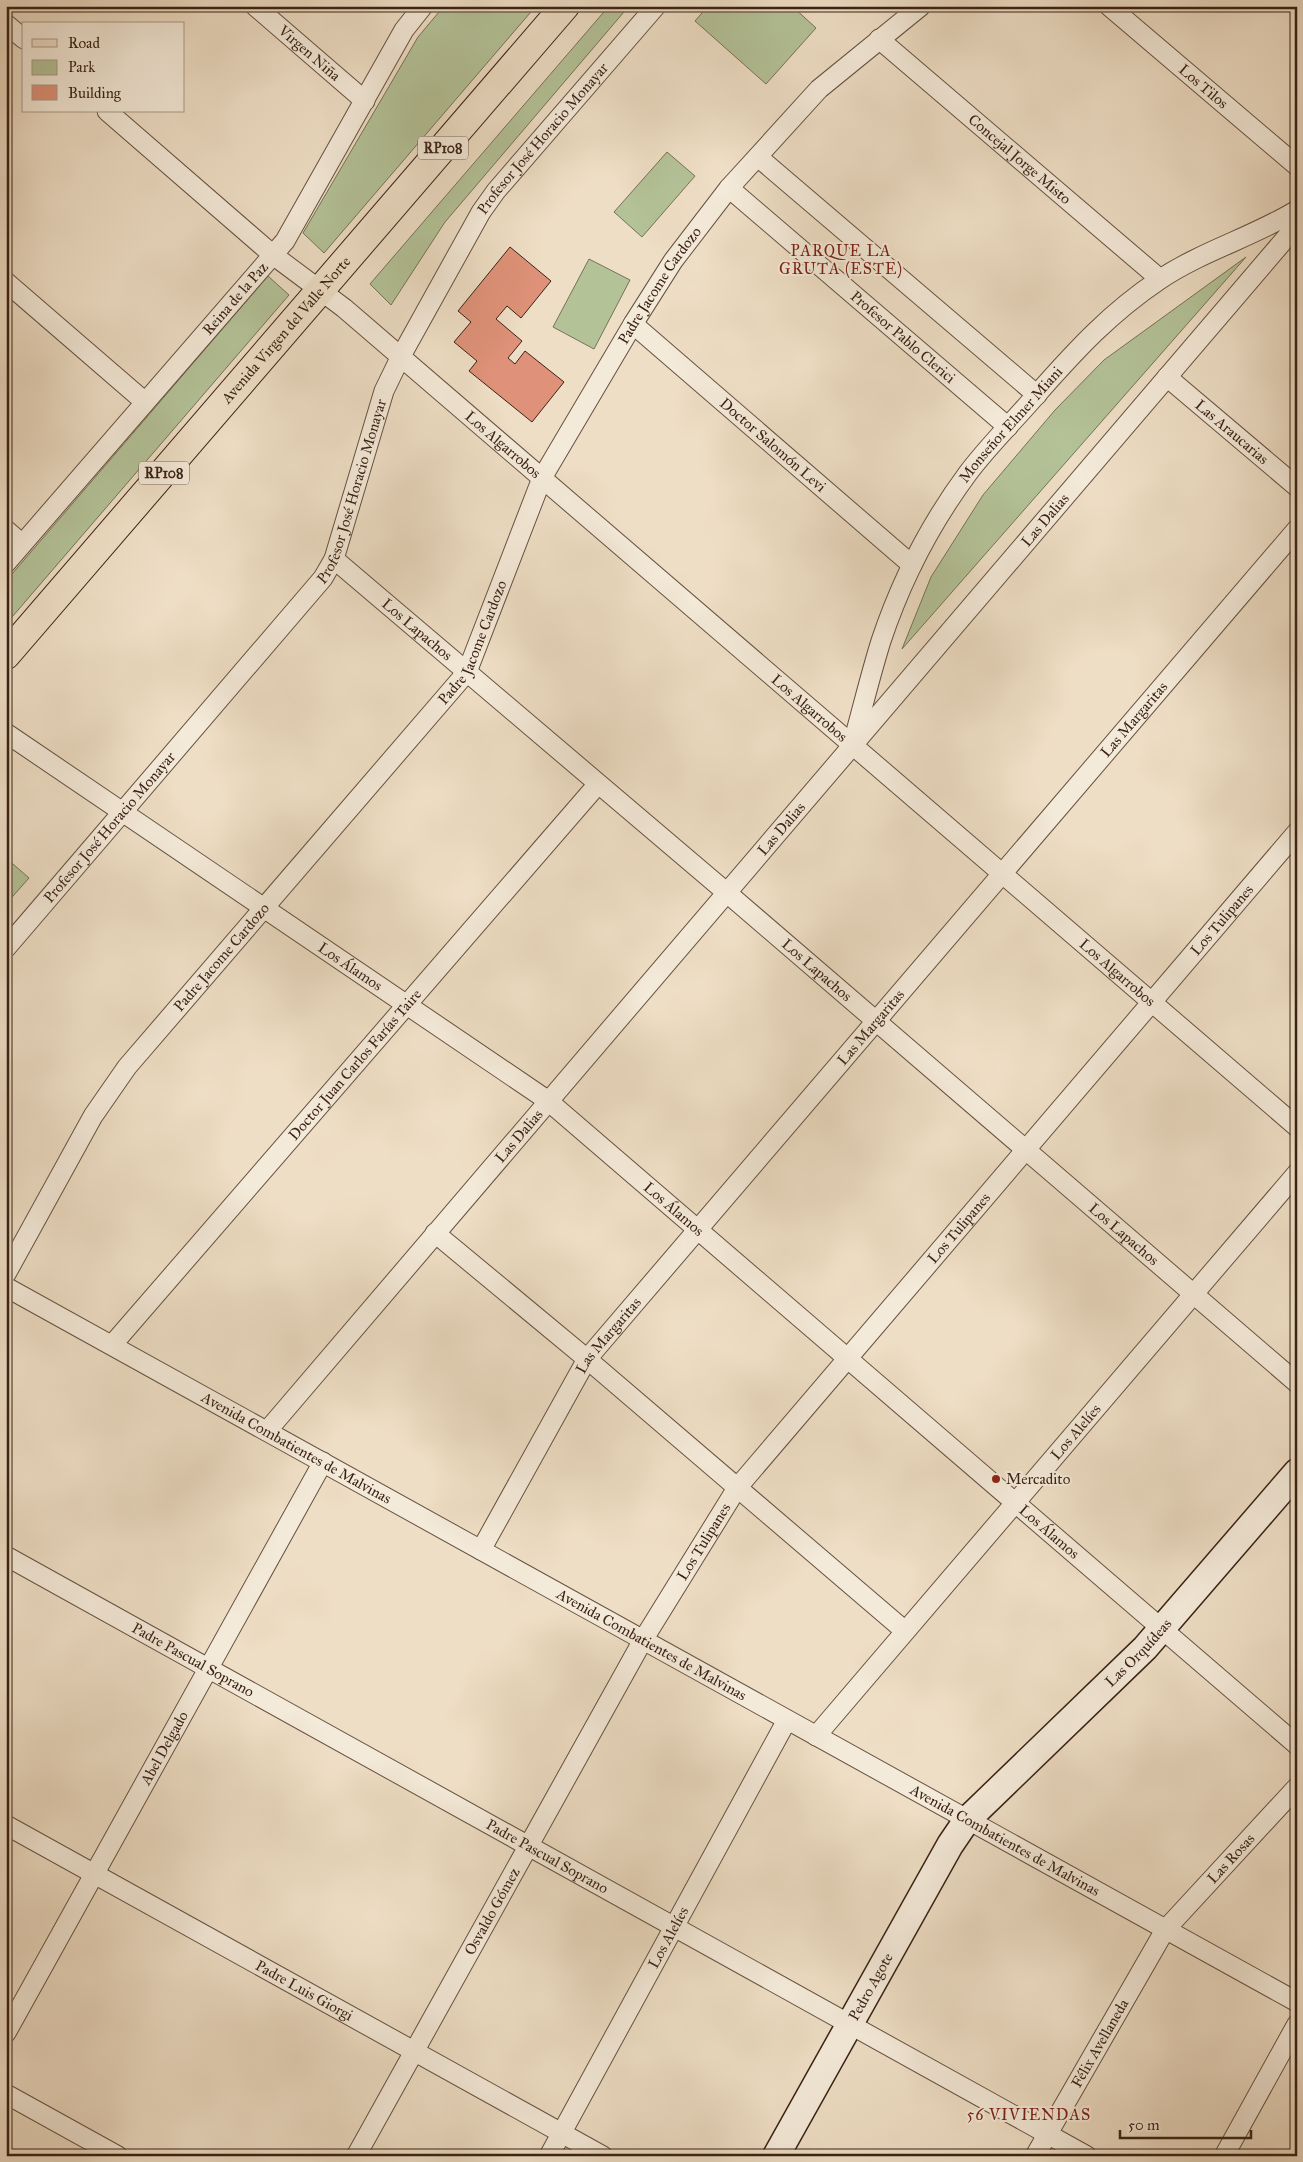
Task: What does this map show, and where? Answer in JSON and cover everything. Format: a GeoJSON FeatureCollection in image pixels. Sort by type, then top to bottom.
{"type":"FeatureCollection","features":[{"type":"Feature","properties":{"kind":"main road","name":"Avenida Virgen del Valle Norte"},"geometry":{"type":"LineString","coordinates":[[6,656],[566,6]]}},
{"type":"Feature","properties":{"kind":"street","name":"Virgen Niña"},"geometry":{"type":"LineString","coordinates":[[256,6],[365,101]]}},
{"type":"Feature","properties":{"kind":"street","name":"Reina de la Paz"},"geometry":{"type":"LineString","coordinates":[[6,563],[285,240],[404,30],[424,6]]}},
{"type":"Feature","properties":{"kind":"street","name":"Profesor José Horacio Monayar"},"geometry":{"type":"LineString","coordinates":[[6,948],[323,578],[334,559],[384,391],[400,356],[481,212],[496,191],[656,6]]}},
{"type":"Feature","properties":{"kind":"street","name":"Padre Jacome Cardozo"},"geometry":{"type":"LineString","coordinates":[[6,1274],[93,1116],[127,1067],[467,672],[542,478],[633,324],[673,261],[729,188],[819,89],[921,6]]}},
{"type":"Feature","properties":{"kind":"street","name":"Los Tilos"},"geometry":{"type":"LineString","coordinates":[[1109,6],[1297,166]]}},
{"type":"Feature","properties":{"kind":"street"},"geometry":{"type":"LineString","coordinates":[[6,24],[22,37]]}},
{"type":"Feature","properties":{"kind":"street","name":"Concejal Jorge Misto"},"geometry":{"type":"LineString","coordinates":[[879,39],[1160,279]]}},
{"type":"Feature","properties":{"kind":"street","name":"Los Algarrobos"},"geometry":{"type":"LineString","coordinates":[[108,112],[272,255],[321,290],[400,356],[1297,1127]]}},
{"type":"Feature","properties":{"kind":"street"},"geometry":{"type":"LineString","coordinates":[[758,157],[1037,395]]}},
{"type":"Feature","properties":{"kind":"street","name":"Profesor Pablo Clerici"},"geometry":{"type":"LineString","coordinates":[[729,188],[1008,427]]}},
{"type":"Feature","properties":{"kind":"street","name":"Monseñor Elmer Miani"},"geometry":{"type":"LineString","coordinates":[[852,745],[882,640],[912,565],[945,508],[964,480],[1008,427],[1081,345],[1108,318],[1160,279],[1208,253],[1283,219],[1297,210]]}},
{"type":"Feature","properties":{"kind":"street","name":"Las Dalias"},"geometry":{"type":"LineString","coordinates":[[267,1431],[547,1100],[1297,225]]}},
{"type":"Feature","properties":{"kind":"street"},"geometry":{"type":"LineString","coordinates":[[6,282],[145,402]]}},
{"type":"Feature","properties":{"kind":"street","name":"Doctor Salomón Levi"},"geometry":{"type":"LineString","coordinates":[[633,324],[912,565]]}},
{"type":"Feature","properties":{"kind":"street","name":"Las Araucarias"},"geometry":{"type":"LineString","coordinates":[[1167,377],[1297,487]]}},
{"type":"Feature","properties":{"kind":"street","name":"Las Margaritas"},"geometry":{"type":"LineString","coordinates":[[481,1550],[587,1359],[1297,529]]}},
{"type":"Feature","properties":{"kind":"street"},"geometry":{"type":"LineString","coordinates":[[6,530],[22,544]]}},
{"type":"Feature","properties":{"kind":"street","name":"Los Lapachos"},"geometry":{"type":"LineString","coordinates":[[334,559],[726,892],[1297,1383]]}},
{"type":"Feature","properties":{"kind":"street","name":"Los Álamos"},"geometry":{"type":"LineString","coordinates":[[6,733],[547,1100],[1297,1745]]}},
{"type":"Feature","properties":{"kind":"street","name":"Doctor Juan Carlos Farías Taire"},"geometry":{"type":"LineString","coordinates":[[112,1345],[598,784]]}},
{"type":"Feature","properties":{"kind":"street","name":"Los Tulipanes"},"geometry":{"type":"LineString","coordinates":[[643,1640],[737,1488],[1297,832]]}},
{"type":"Feature","properties":{"kind":"street","name":"Los Alelíes"},"geometry":{"type":"LineString","coordinates":[[816,1736],[1297,1173]]}},
{"type":"Feature","properties":{"kind":"street"},"geometry":{"type":"LineString","coordinates":[[435,1233],[587,1359],[905,1631]]}},
{"type":"Feature","properties":{"kind":"street","name":"Avenida Combatientes de Malvinas"},"geometry":{"type":"LineString","coordinates":[[6,1287],[1297,2002]]}},
{"type":"Feature","properties":{"kind":"street","name":"Abel Delgado"},"geometry":{"type":"LineString","coordinates":[[6,2033],[323,1462]]}},
{"type":"Feature","properties":{"kind":"street","name":"Las Orquídeas"},"geometry":{"type":"LineString","coordinates":[[967,1820],[1162,1629],[1297,1472]]}},
{"type":"Feature","properties":{"kind":"street","name":"Padre Pascual Soprano"},"geometry":{"type":"LineString","coordinates":[[6,1556],[1087,2156]]}},
{"type":"Feature","properties":{"kind":"street","name":"Osvaldo Gómez"},"geometry":{"type":"LineString","coordinates":[[356,2156],[643,1640]]}},
{"type":"Feature","properties":{"kind":"street","name":"Los Alelíes"},"geometry":{"type":"LineString","coordinates":[[549,2156],[787,1720]]}},
{"type":"Feature","properties":{"kind":"street","name":"Las Rosas"},"geometry":{"type":"LineString","coordinates":[[1165,1930],[1297,1788]]}},
{"type":"Feature","properties":{"kind":"street","name":"Pedro Agote"},"geometry":{"type":"LineString","coordinates":[[776,2156],[950,1845],[967,1820]]}},
{"type":"Feature","properties":{"kind":"street","name":"Padre Luis Giorgi"},"geometry":{"type":"LineString","coordinates":[[6,1824],[603,2156]]}},
{"type":"Feature","properties":{"kind":"street","name":"Félix Avellaneda"},"geometry":{"type":"LineString","coordinates":[[1035,2156],[1165,1930]]}},
{"type":"Feature","properties":{"kind":"street"},"geometry":{"type":"LineString","coordinates":[[1224,2156],[1297,2024]]}},
{"type":"Feature","properties":{"kind":"street"},"geometry":{"type":"LineString","coordinates":[[6,2094],[118,2156]]}},
{"type":"Feature","properties":{"kind":"green space"},"geometry":{"type":"Polygon","coordinates":[[[444,6],[536,6],[324,253],[303,233],[418,37],[444,6]]]}},
{"type":"Feature","properties":{"kind":"green space"},"geometry":{"type":"Polygon","coordinates":[[[609,6],[629,6],[445,222],[391,305],[370,284],[609,6]]]}},
{"type":"Feature","properties":{"kind":"green space"},"geometry":{"type":"Polygon","coordinates":[[[708,6],[792,6],[816,28],[766,84],[695,21],[708,6]]]}},
{"type":"Feature","properties":{"kind":"green space"},"geometry":{"type":"Polygon","coordinates":[[[667,152],[695,176],[642,237],[614,212],[667,152]]]}},
{"type":"Feature","properties":{"kind":"green space"},"geometry":{"type":"Polygon","coordinates":[[[1246,257],[902,649],[931,577],[983,495],[1055,410],[1104,360],[1246,257]]]}},
{"type":"Feature","properties":{"kind":"green space"},"geometry":{"type":"Polygon","coordinates":[[[589,259],[630,280],[594,349],[553,327],[589,259]]]}},
{"type":"Feature","properties":{"kind":"green space"},"geometry":{"type":"Polygon","coordinates":[[[268,276],[289,295],[6,624],[6,581],[268,276]]]}},
{"type":"Feature","properties":{"kind":"green space"},"geometry":{"type":"Polygon","coordinates":[[[6,858],[29,878],[6,904],[6,858]]]}},
{"type":"Feature","properties":{"kind":"building"},"geometry":{"type":"Polygon","coordinates":[[[510,247],[551,281],[521,318],[507,306],[496,319],[522,341],[508,358],[515,364],[525,351],[564,382],[532,422],[469,371],[477,361],[454,342],[471,322],[458,311],[510,247]]]}},
{"type":"Feature","properties":{"kind":"place","name":"Mercadito"},"geometry":{"type":"Point","coordinates":[996,1479]}},
{"type":"Feature","properties":{"kind":"district","name":"PARQUE LA GRUTA (ESTE)"},"geometry":{"type":"Point","coordinates":[841,259]}},
{"type":"Feature","properties":{"kind":"district","name":"56 VIVIENDAS"},"geometry":{"type":"Point","coordinates":[1029,2114]}}]}
